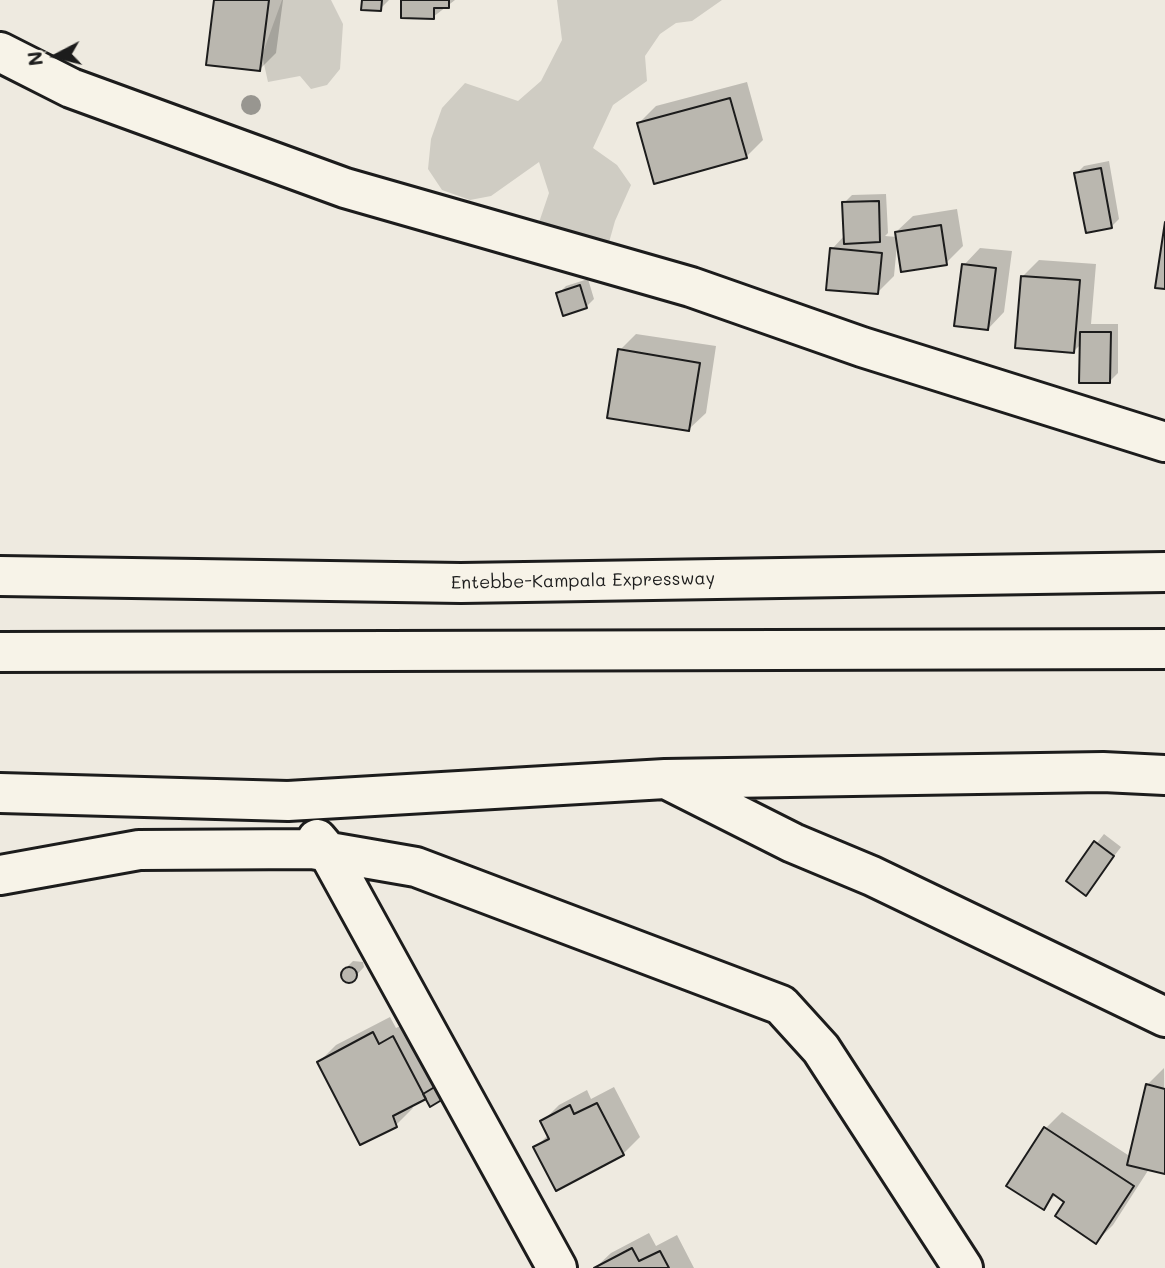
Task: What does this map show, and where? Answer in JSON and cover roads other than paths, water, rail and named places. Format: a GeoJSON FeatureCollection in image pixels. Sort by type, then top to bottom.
{"type":"FeatureCollection","features":[{"type":"Feature","properties":{"kind":"main road"},"geometry":{"type":"LineString","coordinates":[[0,52],[71,88],[345,188],[691,287],[862,347],[1165,442]]}},
{"type":"Feature","properties":{"kind":"main road","name":"Entebbe-Kampala Expressway"},"geometry":{"type":"LineString","coordinates":[[0,576],[461,583],[1165,572]]}},
{"type":"Feature","properties":{"kind":"main road"},"geometry":{"type":"LineString","coordinates":[[0,652],[1165,649]]}},
{"type":"Feature","properties":{"kind":"main road"},"geometry":{"type":"LineString","coordinates":[[0,793],[288,801],[664,779],[1103,772],[1165,775]]}},
{"type":"Feature","properties":{"kind":"main road"},"geometry":{"type":"LineString","coordinates":[[664,779],[793,844],[872,876],[1165,1017]]}},
{"type":"Feature","properties":{"kind":"main road"},"geometry":{"type":"LineString","coordinates":[[288,801],[328,852],[557,1268]]}},
{"type":"Feature","properties":{"kind":"main road"},"geometry":{"type":"LineString","coordinates":[[0,875],[139,850],[312,849],[416,867],[781,1005],[821,1049],[963,1268]]}}]}
